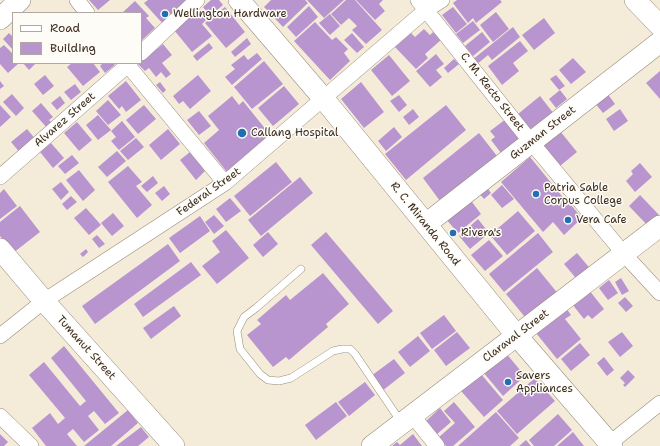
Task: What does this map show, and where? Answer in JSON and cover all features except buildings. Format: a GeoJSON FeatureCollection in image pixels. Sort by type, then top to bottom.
{"type":"FeatureCollection","features":[{"type":"Feature","properties":{"kind":"street"},"geometry":{"type":"LineString","coordinates":[[0,20],[20,0]]}},
{"type":"Feature","properties":{"kind":"street"},"geometry":{"type":"LineString","coordinates":[[77,0],[86,12]]}},
{"type":"Feature","properties":{"kind":"street"},"geometry":{"type":"LineString","coordinates":[[142,52],[197,0]]}},
{"type":"Feature","properties":{"kind":"street","name":"R. C. Miranda Road"},"geometry":{"type":"LineString","coordinates":[[240,0],[323,98],[517,336],[611,444]]}},
{"type":"Feature","properties":{"kind":"street","name":"Federal Street"},"geometry":{"type":"LineString","coordinates":[[0,336],[44,301],[225,183],[323,98],[422,5],[442,0]]}},
{"type":"Feature","properties":{"kind":"street"},"geometry":{"type":"LineString","coordinates":[[635,0],[660,26]]}},
{"type":"Feature","properties":{"kind":"street","name":"C. M. Recto Street"},"geometry":{"type":"LineString","coordinates":[[422,5],[531,142],[624,254],[660,293]]}},
{"type":"Feature","properties":{"kind":"street","name":"Guzman Street"},"geometry":{"type":"LineString","coordinates":[[426,224],[660,42]]}},
{"type":"Feature","properties":{"kind":"street"},"geometry":{"type":"LineString","coordinates":[[128,64],[225,183]]}},
{"type":"Feature","properties":{"kind":"street","name":"Alvarez Street"},"geometry":{"type":"LineString","coordinates":[[0,177],[128,64]]}},
{"type":"Feature","properties":{"kind":"street","name":"Claraval Street"},"geometry":{"type":"LineString","coordinates":[[372,446],[660,226]]}},
{"type":"Feature","properties":{"kind":"street","name":"Tumanut Street"},"geometry":{"type":"LineString","coordinates":[[0,249],[44,301],[174,446]]}},
{"type":"Feature","properties":{"kind":"street"},"geometry":{"type":"LineString","coordinates":[[611,444],[660,403]]}},
{"type":"Feature","properties":{"kind":"street"},"geometry":{"type":"LineString","coordinates":[[0,416],[31,446]]}},
{"type":"Feature","properties":{"kind":"street"},"geometry":{"type":"LineString","coordinates":[[407,419],[437,446]]}},
{"type":"Feature","properties":{"kind":"lane"},"geometry":{"type":"LineString","coordinates":[[301,269],[244,317],[237,331],[240,349],[260,374],[268,380],[279,381],[291,378],[333,351],[350,349],[356,354],[407,419]]}},
{"type":"Feature","properties":{"kind":"place","name":"Wellington Hardware"},"geometry":{"type":"Point","coordinates":[165,14]}},
{"type":"Feature","properties":{"kind":"place","name":"Callang Hospital"},"geometry":{"type":"Point","coordinates":[242,133]}},
{"type":"Feature","properties":{"kind":"place","name":"Patria Sable Corpus College"},"geometry":{"type":"Point","coordinates":[536,194]}},
{"type":"Feature","properties":{"kind":"place","name":"Vera Cafe"},"geometry":{"type":"Point","coordinates":[568,220]}},
{"type":"Feature","properties":{"kind":"place","name":"Rivera's"},"geometry":{"type":"Point","coordinates":[453,233]}},
{"type":"Feature","properties":{"kind":"place","name":"Savers Appliances"},"geometry":{"type":"Point","coordinates":[508,382]}}]}
